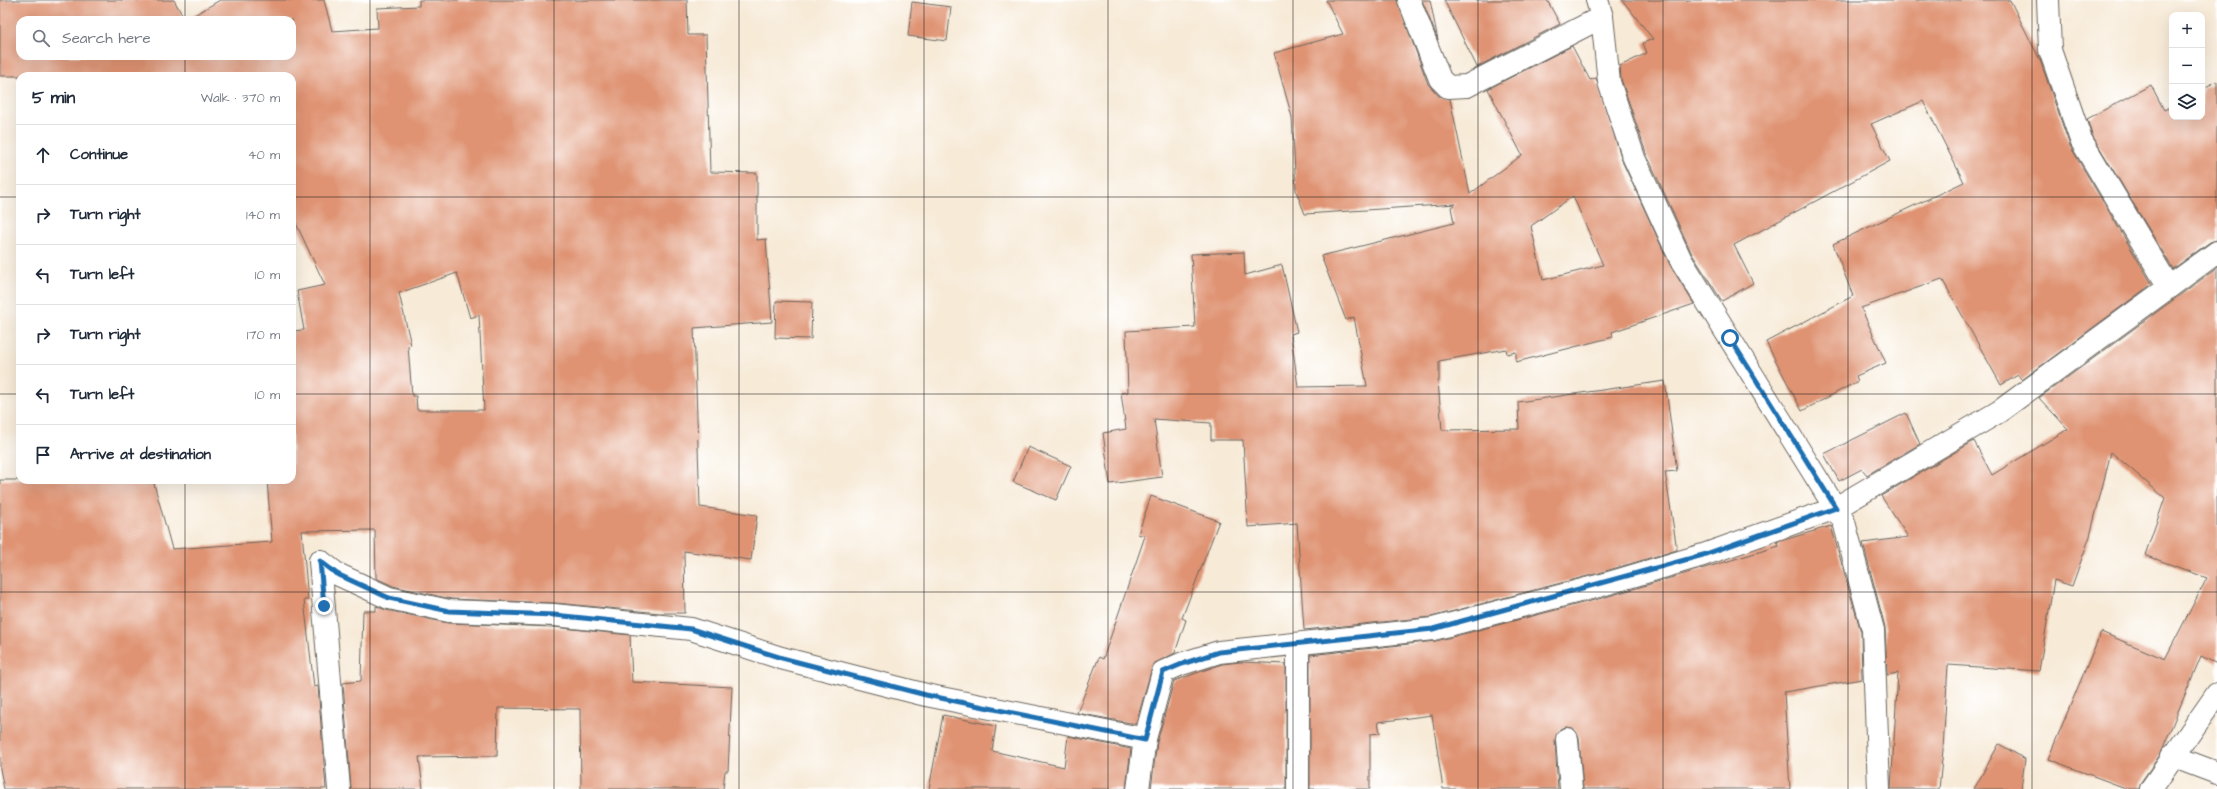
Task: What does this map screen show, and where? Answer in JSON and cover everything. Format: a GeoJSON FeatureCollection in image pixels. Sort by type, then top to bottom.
{"type":"FeatureCollection","features":[{"type":"Feature","properties":{"kind":"street"},"geometry":{"type":"LineString","coordinates":[[1409,0],[1440,79],[1448,87],[1467,86],[1600,9],[1609,82],[1634,158],[1681,260],[1844,522],[1873,630],[1879,789]]}},
{"type":"Feature","properties":{"kind":"street"},"geometry":{"type":"LineString","coordinates":[[2048,0],[2050,50],[2081,140],[2169,287]]}},
{"type":"Feature","properties":{"kind":"street"},"geometry":{"type":"LineString","coordinates":[[1138,789],[1145,740],[1163,672],[1219,652],[1433,629],[1703,555],[1836,508],[2000,411],[2217,252]]}},
{"type":"Feature","properties":{"kind":"street"},"geometry":{"type":"LineString","coordinates":[[339,789],[320,561],[337,574],[389,598],[442,610],[554,615],[691,629],[782,658],[926,695],[1145,740]]}},
{"type":"Feature","properties":{"kind":"street"},"geometry":{"type":"LineString","coordinates":[[1298,644],[1298,789]]}},
{"type":"Feature","properties":{"kind":"street"},"geometry":{"type":"LineString","coordinates":[[2151,789],[2172,756],[2217,694]]}},
{"type":"Feature","properties":{"kind":"street"},"geometry":{"type":"LineString","coordinates":[[1567,739],[1571,789]]}},
{"type":"Feature","properties":{"kind":"street"},"geometry":{"type":"LineString","coordinates":[[2172,756],[2217,773]]}},
{"type":"Feature","properties":{"kind":"building"},"geometry":{"type":"Polygon","coordinates":[[[0,0],[174,0],[183,16],[16,16],[16,60],[296,60],[296,16],[193,16],[220,0],[324,0],[332,31],[378,28],[377,8],[419,6],[419,0],[687,0],[688,35],[706,35],[710,172],[757,173],[757,240],[766,239],[772,322],[694,328],[700,507],[757,515],[751,560],[684,551],[685,613],[660,613],[555,603],[451,599],[393,586],[376,578],[375,530],[302,531],[308,600],[304,600],[314,687],[318,686],[326,789],[4,789],[0,769],[0,480],[16,480],[16,484],[154,484],[172,549],[272,542],[267,484],[296,484],[296,331],[304,330],[297,291],[325,285],[296,223],[296,72],[16,72],[16,76],[0,76],[0,0]],[[457,273],[399,293],[411,345],[408,346],[412,396],[416,396],[417,410],[484,410],[479,315],[470,318],[457,273]]]}},
{"type":"Feature","properties":{"kind":"building"},"geometry":{"type":"Polygon","coordinates":[[[1326,0],[1397,0],[1428,84],[1439,96],[1450,99],[1470,194],[1522,155],[1488,89],[1572,46],[1590,80],[1596,78],[1623,163],[1670,265],[1694,304],[1612,332],[1613,337],[1516,362],[1516,352],[1507,354],[1506,349],[1439,361],[1438,381],[1442,430],[1519,429],[1518,402],[1665,381],[1677,471],[1665,472],[1677,550],[1599,573],[1431,617],[1304,630],[1297,523],[1248,527],[1243,440],[1211,440],[1211,423],[1154,419],[1162,477],[1110,484],[1103,433],[1126,429],[1121,393],[1128,392],[1126,331],[1195,327],[1191,254],[1244,252],[1245,275],[1282,265],[1297,332],[1291,334],[1298,387],[1367,386],[1354,317],[1346,320],[1321,256],[1454,223],[1451,207],[1456,204],[1305,214],[1296,191],[1292,117],[1274,53],[1343,34],[1326,0]],[[1573,196],[1531,226],[1543,280],[1603,265],[1573,196]]]}},
{"type":"Feature","properties":{"kind":"building"},"geometry":{"type":"Polygon","coordinates":[[[1422,0],[1430,0],[1438,40],[1422,0]]]}},
{"type":"Feature","properties":{"kind":"building"},"geometry":{"type":"Polygon","coordinates":[[[1444,0],[1547,0],[1560,24],[1477,67],[1444,0]]]}},
{"type":"Feature","properties":{"kind":"building"},"geometry":{"type":"Polygon","coordinates":[[[1622,0],[2010,0],[2040,60],[2070,146],[2152,284],[2022,380],[2018,375],[2001,385],[1942,279],[1861,308],[1886,363],[1856,376],[1858,381],[1802,411],[1766,342],[1853,296],[1833,244],[1964,182],[1923,101],[1871,124],[1890,161],[1734,245],[1753,283],[1722,301],[1692,254],[1646,153],[1621,79],[1620,66],[1647,53],[1643,43],[1653,39],[1622,0]]]}},
{"type":"Feature","properties":{"kind":"building"},"geometry":{"type":"Polygon","coordinates":[[[912,2],[951,7],[947,41],[908,36],[912,2]]]}},
{"type":"Feature","properties":{"kind":"building"},"geometry":{"type":"Polygon","coordinates":[[[2217,81],[2217,240],[2210,242],[2173,269],[2092,135],[2087,119],[2151,85],[2164,110],[2169,108],[2169,120],[2205,120],[2205,87],[2217,81]]]}},
{"type":"Feature","properties":{"kind":"building"},"geometry":{"type":"Polygon","coordinates":[[[2217,268],[2217,664],[2201,656],[2160,755],[2141,782],[2139,789],[2128,789],[2048,759],[2101,632],[2165,659],[2207,578],[2145,555],[2165,498],[2111,452],[2090,536],[2072,586],[2054,580],[2039,671],[1948,665],[1939,789],[1891,789],[1898,673],[1887,675],[1885,627],[1863,543],[1908,537],[1881,496],[1974,441],[1992,475],[2068,429],[2039,398],[2217,268]]]}},
{"type":"Feature","properties":{"kind":"building"},"geometry":{"type":"Polygon","coordinates":[[[776,301],[812,302],[811,339],[775,338],[776,301]]]}},
{"type":"Feature","properties":{"kind":"building"},"geometry":{"type":"Polygon","coordinates":[[[1906,413],[1920,444],[1867,475],[1862,469],[1839,481],[1824,454],[1906,413]]]}},
{"type":"Feature","properties":{"kind":"building"},"geometry":{"type":"Polygon","coordinates":[[[1028,447],[1071,466],[1056,500],[1013,482],[1028,447]]]}},
{"type":"Feature","properties":{"kind":"building"},"geometry":{"type":"Polygon","coordinates":[[[1151,496],[1219,521],[1182,618],[1186,620],[1175,653],[1153,664],[1136,724],[1077,713],[1099,657],[1103,659],[1145,536],[1138,534],[1151,496]]]}},
{"type":"Feature","properties":{"kind":"building"},"geometry":{"type":"Polygon","coordinates":[[[1831,526],[1861,632],[1862,679],[1784,692],[1790,789],[1583,789],[1579,738],[1573,728],[1566,727],[1560,729],[1555,740],[1558,789],[1443,789],[1432,715],[1378,722],[1380,733],[1370,734],[1370,789],[1310,789],[1310,655],[1436,641],[1606,597],[1779,546],[1777,542],[1831,526]]]}},
{"type":"Feature","properties":{"kind":"building"},"geometry":{"type":"Polygon","coordinates":[[[376,606],[386,610],[448,623],[553,627],[630,635],[632,682],[732,687],[728,771],[725,771],[723,789],[581,789],[580,709],[498,708],[497,756],[419,757],[423,789],[351,789],[343,683],[361,681],[363,611],[376,611],[376,606]]]}},
{"type":"Feature","properties":{"kind":"building"},"geometry":{"type":"Polygon","coordinates":[[[1240,662],[1286,664],[1286,789],[1151,789],[1157,742],[1174,681],[1222,664],[1240,662]]]}},
{"type":"Feature","properties":{"kind":"building"},"geometry":{"type":"Polygon","coordinates":[[[943,715],[996,726],[992,751],[1064,767],[1068,736],[1131,749],[1126,789],[929,789],[943,715]]]}},
{"type":"Feature","properties":{"kind":"building"},"geometry":{"type":"Polygon","coordinates":[[[1999,744],[2025,759],[2021,789],[1974,789],[1999,744]]]}},
{"type":"Feature","properties":{"kind":"route"},"geometry":{"type":"LineString","coordinates":[[324,606],[320,561],[337,574],[389,598],[449,611],[554,615],[691,629],[782,658],[926,695],[1145,740],[1159,694],[1163,672],[1182,664],[1219,652],[1433,629],[1602,584],[1703,555],[1836,508],[1730,338]]}}]}
